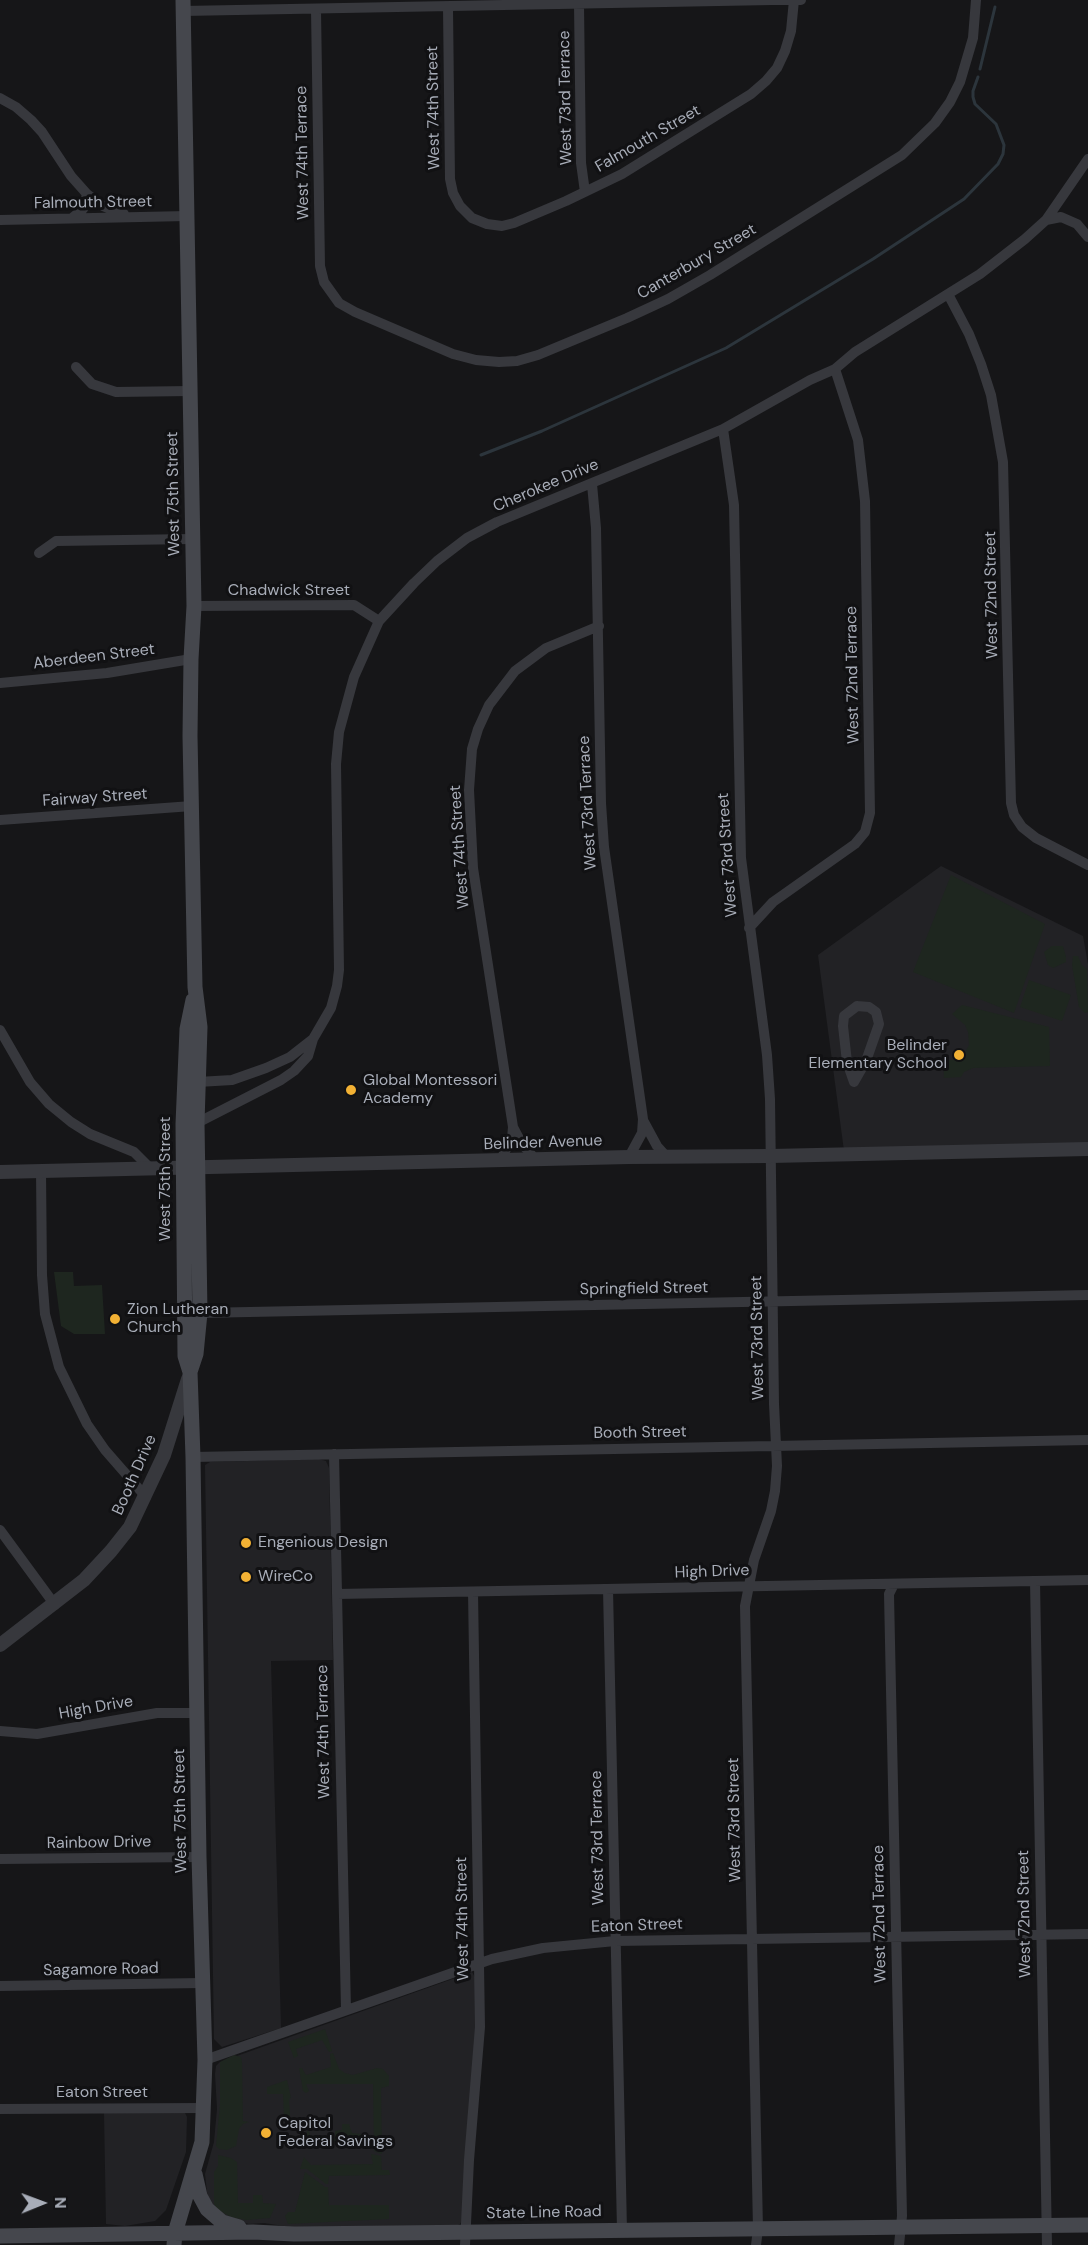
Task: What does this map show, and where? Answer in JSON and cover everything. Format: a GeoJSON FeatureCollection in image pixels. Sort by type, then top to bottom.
{"type":"FeatureCollection","features":[{"type":"Feature","properties":{"kind":"main road","name":"West 75th Street"},"geometry":{"type":"LineString","coordinates":[[175,2239],[202,2142],[205,2060],[199,1857],[193,1457],[190,1372],[185,1356],[191,1166],[197,1123],[200,1027],[195,987],[191,659],[194,606],[183,6]]}},
{"type":"Feature","properties":{"kind":"main road","name":"West 75th Street"},"geometry":{"type":"LineString","coordinates":[[190,1372],[196,1354],[200,1312],[191,1166],[187,1029],[195,987]]}},
{"type":"Feature","properties":{"kind":"main road"},"geometry":{"type":"LineString","coordinates":[[194,2172],[200,2196],[212,2214],[222,2222],[253,2232]]}},
{"type":"Feature","properties":{"kind":"main road","name":"State Line Road"},"geometry":{"type":"LineString","coordinates":[[0,2236],[175,2239],[253,2232],[466,2239],[622,2230],[1088,2225]]}},
{"type":"Feature","properties":{"kind":"street","name":"Falmouth Street"},"geometry":{"type":"LineString","coordinates":[[460,206],[472,218],[486,224],[502,226],[514,223],[585,192],[658,153],[751,94],[766,81],[777,68],[789,41],[794,0]]}},
{"type":"Feature","properties":{"kind":"street"},"geometry":{"type":"LineString","coordinates":[[183,6],[316,10],[400,4],[448,8],[560,2],[579,4],[801,0]]}},
{"type":"Feature","properties":{"kind":"street","name":"Canterbury Street"},"geometry":{"type":"LineString","coordinates":[[331,293],[339,303],[355,312],[453,354],[488,362],[517,361],[538,355],[627,318],[710,275],[902,155],[923,137],[950,102],[960,82],[973,38],[976,0]]}},
{"type":"Feature","properties":{"kind":"street","name":"West 73rd Terrace"},"geometry":{"type":"LineString","coordinates":[[579,4],[581,163],[585,192]]}},
{"type":"Feature","properties":{"kind":"street","name":"West 74th Street"},"geometry":{"type":"LineString","coordinates":[[448,8],[450,179],[453,193],[460,206]]}},
{"type":"Feature","properties":{"kind":"street","name":"West 74th Terrace"},"geometry":{"type":"LineString","coordinates":[[316,10],[320,266],[324,282],[331,293]]}},
{"type":"Feature","properties":{"kind":"street"},"geometry":{"type":"LineString","coordinates":[[0,98],[16,107],[42,132],[71,176],[87,194],[104,206],[129,217]]}},
{"type":"Feature","properties":{"kind":"street","name":"Cherokee Drive"},"geometry":{"type":"LineString","coordinates":[[197,1123],[282,1080],[294,1071],[308,1056],[313,1040],[331,1008],[339,970],[336,764],[339,732],[354,677],[379,621],[437,561],[467,538],[514,514],[723,429],[810,380],[835,369],[855,352],[995,263],[1046,220],[1088,159]]}},
{"type":"Feature","properties":{"kind":"street"},"geometry":{"type":"LineString","coordinates":[[71,218],[83,209],[87,194]]}},
{"type":"Feature","properties":{"kind":"street","name":"Falmouth Street"},"geometry":{"type":"LineString","coordinates":[[0,220],[187,216]]}},
{"type":"Feature","properties":{"kind":"street"},"geometry":{"type":"LineString","coordinates":[[1046,220],[1061,217],[1077,224],[1088,237]]}},
{"type":"Feature","properties":{"kind":"street","name":"West 72nd Street"},"geometry":{"type":"LineString","coordinates":[[948,294],[969,334],[981,364],[994,407],[1003,462],[1011,803],[1014,814],[1022,827],[1036,838],[1088,865]]}},
{"type":"Feature","properties":{"kind":"street"},"geometry":{"type":"LineString","coordinates":[[76,367],[92,384],[116,392],[190,391]]}},
{"type":"Feature","properties":{"kind":"street","name":"West 72nd Terrace"},"geometry":{"type":"LineString","coordinates":[[749,928],[773,902],[855,844],[865,832],[870,813],[866,501],[858,440],[835,369]]}},
{"type":"Feature","properties":{"kind":"street","name":"West 73rd Street"},"geometry":{"type":"LineString","coordinates":[[723,429],[734,505],[741,858],[766,1055],[771,1156],[775,1491],[748,1586],[745,1606],[758,2229],[756,2245]]}},
{"type":"Feature","properties":{"kind":"street","name":"West 73rd Terrace"},"geometry":{"type":"LineString","coordinates":[[592,484],[596,528],[601,802],[604,847],[643,1119],[642,1133],[629,1157]]}},
{"type":"Feature","properties":{"kind":"street"},"geometry":{"type":"LineString","coordinates":[[39,553],[56,541],[192,539]]}},
{"type":"Feature","properties":{"kind":"street","name":"Chadwick Street"},"geometry":{"type":"LineString","coordinates":[[194,606],[354,605],[379,621]]}},
{"type":"Feature","properties":{"kind":"street","name":"West 74th Street"},"geometry":{"type":"LineString","coordinates":[[500,1161],[512,1138],[513,1127],[473,868],[469,790],[472,749],[489,705],[515,671],[546,648],[599,626]]}},
{"type":"Feature","properties":{"kind":"street","name":"Aberdeen Street"},"geometry":{"type":"LineString","coordinates":[[0,683],[107,674],[191,659]]}},
{"type":"Feature","properties":{"kind":"street","name":"Fairway Street"},"geometry":{"type":"LineString","coordinates":[[0,820],[192,806]]}},
{"type":"Feature","properties":{"kind":"street"},"geometry":{"type":"LineString","coordinates":[[864,1006],[876,1012],[879,1024],[866,1061],[854,1082],[847,1062],[843,1020],[853,1008],[864,1006]]}},
{"type":"Feature","properties":{"kind":"street"},"geometry":{"type":"LineString","coordinates":[[0,1030],[25,1073],[49,1104],[90,1134],[134,1152],[149,1167]]}},
{"type":"Feature","properties":{"kind":"street","name":"Cherokee Drive"},"geometry":{"type":"LineString","coordinates":[[198,1082],[232,1080],[266,1068],[285,1060],[313,1040]]}},
{"type":"Feature","properties":{"kind":"street","name":"West 73rd Terrace"},"geometry":{"type":"LineString","coordinates":[[643,1119],[657,1146],[666,1156]]}},
{"type":"Feature","properties":{"kind":"street","name":"West 74th Street"},"geometry":{"type":"LineString","coordinates":[[513,1127],[522,1144],[536,1160]]}},
{"type":"Feature","properties":{"kind":"street","name":"Belinder Avenue"},"geometry":{"type":"LineString","coordinates":[[0,1172],[191,1166],[1088,1149]]}},
{"type":"Feature","properties":{"kind":"street"},"geometry":{"type":"LineString","coordinates":[[41,1171],[42,1275],[45,1314],[59,1367],[87,1424],[105,1450],[146,1497]]}},
{"type":"Feature","properties":{"kind":"street","name":"Springfield Street"},"geometry":{"type":"LineString","coordinates":[[200,1312],[1088,1295]]}},
{"type":"Feature","properties":{"kind":"street","name":"Booth Drive"},"geometry":{"type":"LineString","coordinates":[[0,1646],[84,1580],[130,1527],[164,1455],[190,1372]]}},
{"type":"Feature","properties":{"kind":"street","name":"Booth Street"},"geometry":{"type":"LineString","coordinates":[[193,1457],[1088,1440]]}},
{"type":"Feature","properties":{"kind":"street","name":"West 74th Terrace"},"geometry":{"type":"LineString","coordinates":[[334,1454],[346,2010]]}},
{"type":"Feature","properties":{"kind":"street"},"geometry":{"type":"LineString","coordinates":[[0,1530],[55,1605]]}},
{"type":"Feature","properties":{"kind":"street","name":"High Drive"},"geometry":{"type":"LineString","coordinates":[[337,1594],[1088,1580]]}},
{"type":"Feature","properties":{"kind":"street","name":"West 72nd Street"},"geometry":{"type":"LineString","coordinates":[[1035,1581],[1047,2245]]}},
{"type":"Feature","properties":{"kind":"street","name":"West 72nd Terrace"},"geometry":{"type":"LineString","coordinates":[[894,1584],[889,1594],[902,2216],[899,2245]]}},
{"type":"Feature","properties":{"kind":"street","name":"West 73rd Terrace"},"geometry":{"type":"LineString","coordinates":[[608,1589],[622,2230]]}},
{"type":"Feature","properties":{"kind":"street","name":"West 74th Street"},"geometry":{"type":"LineString","coordinates":[[466,2239],[469,2160],[480,2027],[473,1592]]}},
{"type":"Feature","properties":{"kind":"street","name":"High Drive"},"geometry":{"type":"LineString","coordinates":[[0,1731],[37,1734],[157,1713],[198,1713]]}},
{"type":"Feature","properties":{"kind":"street","name":"Rainbow Drive"},"geometry":{"type":"LineString","coordinates":[[0,1859],[199,1857]]}},
{"type":"Feature","properties":{"kind":"street","name":"Eaton Street"},"geometry":{"type":"LineString","coordinates":[[205,2060],[479,1963],[543,1948],[615,1941],[1088,1934]]}},
{"type":"Feature","properties":{"kind":"street","name":"Sagamore Road"},"geometry":{"type":"LineString","coordinates":[[0,1986],[202,1983]]}},
{"type":"Feature","properties":{"kind":"street","name":"Eaton Street"},"geometry":{"type":"LineString","coordinates":[[0,2109],[204,2108]]}},
{"type":"Feature","properties":{"kind":"shaded area","name":"Belinder Elementary School"},"geometry":{"type":"Polygon","coordinates":[[[941,866],[1083,936],[1088,964],[1088,1147],[844,1151],[818,955],[941,866]]]}},
{"type":"Feature","properties":{"kind":"shaded area"},"geometry":{"type":"Polygon","coordinates":[[[951,875],[1045,924],[1014,1013],[913,972],[951,875]]]}},
{"type":"Feature","properties":{"kind":"shaded area"},"geometry":{"type":"Polygon","coordinates":[[[1052,946],[1063,946],[1066,957],[1066,962],[1053,968],[1048,965],[1044,952],[1052,946]]]}},
{"type":"Feature","properties":{"kind":"shaded area"},"geometry":{"type":"Polygon","coordinates":[[[1073,956],[1078,956],[1082,965],[1087,969],[1088,1012],[1085,1013],[1079,1007],[1072,965],[1073,956]]]}},
{"type":"Feature","properties":{"kind":"shaded area"},"geometry":{"type":"Polygon","coordinates":[[[1029,980],[1071,995],[1062,1021],[1020,1007],[1029,980]]]}},
{"type":"Feature","properties":{"kind":"shaded area"},"geometry":{"type":"Polygon","coordinates":[[[962,1005],[1049,1027],[1050,1066],[973,1068],[964,1072],[961,1077],[944,1078],[943,1060],[961,1060],[969,1045],[965,1025],[952,1014],[962,1005]]]}},
{"type":"Feature","properties":{"kind":"shaded area"},"geometry":{"type":"Polygon","coordinates":[[[54,1272],[73,1272],[74,1286],[102,1285],[105,1334],[74,1334],[61,1326],[54,1272]]]}},
{"type":"Feature","properties":{"kind":"shaded area"},"geometry":{"type":"Polygon","coordinates":[[[319,1459],[326,1461],[329,1468],[333,1660],[271,1661],[281,2028],[222,2047],[214,2039],[205,1465],[210,1462],[319,1459]]]}},
{"type":"Feature","properties":{"kind":"shaded area"},"geometry":{"type":"Polygon","coordinates":[[[472,1972],[476,1979],[476,2025],[463,2219],[460,2224],[456,2226],[290,2227],[264,2223],[249,2224],[223,2217],[208,2201],[205,2174],[214,2142],[217,2109],[215,2074],[216,2066],[220,2062],[472,1972]]]}},
{"type":"Feature","properties":{"kind":"shaded area"},"geometry":{"type":"Polygon","coordinates":[[[325,2029],[332,2051],[329,2052],[322,2040],[296,2049],[298,2056],[294,2058],[288,2042],[325,2029]]]}},
{"type":"Feature","properties":{"kind":"shaded area"},"geometry":{"type":"Polygon","coordinates":[[[333,2053],[339,2069],[345,2073],[353,2075],[377,2068],[383,2069],[389,2076],[389,2086],[381,2088],[382,2154],[374,2151],[373,2084],[306,2084],[309,2091],[306,2093],[303,2091],[299,2068],[302,2068],[306,2075],[331,2067],[330,2054],[333,2053]]]}},
{"type":"Feature","properties":{"kind":"shaded area"},"geometry":{"type":"Polygon","coordinates":[[[234,2055],[241,2057],[243,2121],[249,2122],[243,2124],[239,2129],[236,2146],[227,2150],[216,2146],[220,2104],[220,2062],[234,2055]]]}},
{"type":"Feature","properties":{"kind":"shaded area"},"geometry":{"type":"Polygon","coordinates":[[[287,2080],[291,2098],[289,2099],[290,2116],[284,2116],[283,2094],[267,2094],[267,2087],[287,2080]]]}},
{"type":"Feature","properties":{"kind":"shaded area"},"geometry":{"type":"Polygon","coordinates":[[[104,2113],[185,2113],[187,2117],[186,2152],[166,2210],[155,2221],[125,2226],[106,2224],[104,2113]]]}},
{"type":"Feature","properties":{"kind":"shaded area"},"geometry":{"type":"Polygon","coordinates":[[[342,2124],[349,2124],[352,2133],[361,2134],[363,2138],[340,2142],[314,2140],[310,2148],[306,2147],[307,2131],[309,2131],[310,2138],[335,2138],[335,2131],[342,2130],[342,2124]]]}},
{"type":"Feature","properties":{"kind":"shaded area"},"geometry":{"type":"Polygon","coordinates":[[[371,2154],[381,2156],[382,2170],[389,2170],[390,2175],[329,2176],[328,2184],[326,2184],[307,2169],[300,2169],[304,2157],[311,2165],[373,2164],[371,2154]]]}},
{"type":"Feature","properties":{"kind":"shaded area"},"geometry":{"type":"Polygon","coordinates":[[[218,2155],[237,2162],[238,2203],[253,2203],[253,2195],[262,2195],[263,2203],[276,2204],[270,2218],[246,2220],[231,2217],[217,2209],[214,2204],[214,2172],[218,2166],[218,2155]]]}},
{"type":"Feature","properties":{"kind":"shaded area"},"geometry":{"type":"Polygon","coordinates":[[[305,2172],[328,2187],[329,2205],[389,2205],[389,2219],[288,2224],[285,2216],[288,2212],[295,2212],[305,2172]]]}},
{"type":"Feature","properties":{"kind":"waterway"},"geometry":{"type":"LineString","coordinates":[[980,69],[995,7]]}},
{"type":"Feature","properties":{"kind":"waterway"},"geometry":{"type":"LineString","coordinates":[[481,455],[542,431],[726,348],[873,259],[964,199],[998,164],[1003,154],[1004,145],[996,124],[975,104],[973,91],[978,77]]}},
{"type":"Feature","properties":{"kind":"place","name":"Belinder Elementary School"},"geometry":{"type":"Point","coordinates":[959,1055]}},
{"type":"Feature","properties":{"kind":"place","name":"Global Montessori Academy"},"geometry":{"type":"Point","coordinates":[351,1090]}},
{"type":"Feature","properties":{"kind":"place","name":"Zion Lutheran Church"},"geometry":{"type":"Point","coordinates":[115,1319]}},
{"type":"Feature","properties":{"kind":"place","name":"Engenious Design"},"geometry":{"type":"Point","coordinates":[246,1543]}},
{"type":"Feature","properties":{"kind":"place","name":"WireCo"},"geometry":{"type":"Point","coordinates":[246,1577]}},
{"type":"Feature","properties":{"kind":"place","name":"Capitol Federal Savings"},"geometry":{"type":"Point","coordinates":[266,2133]}}]}
